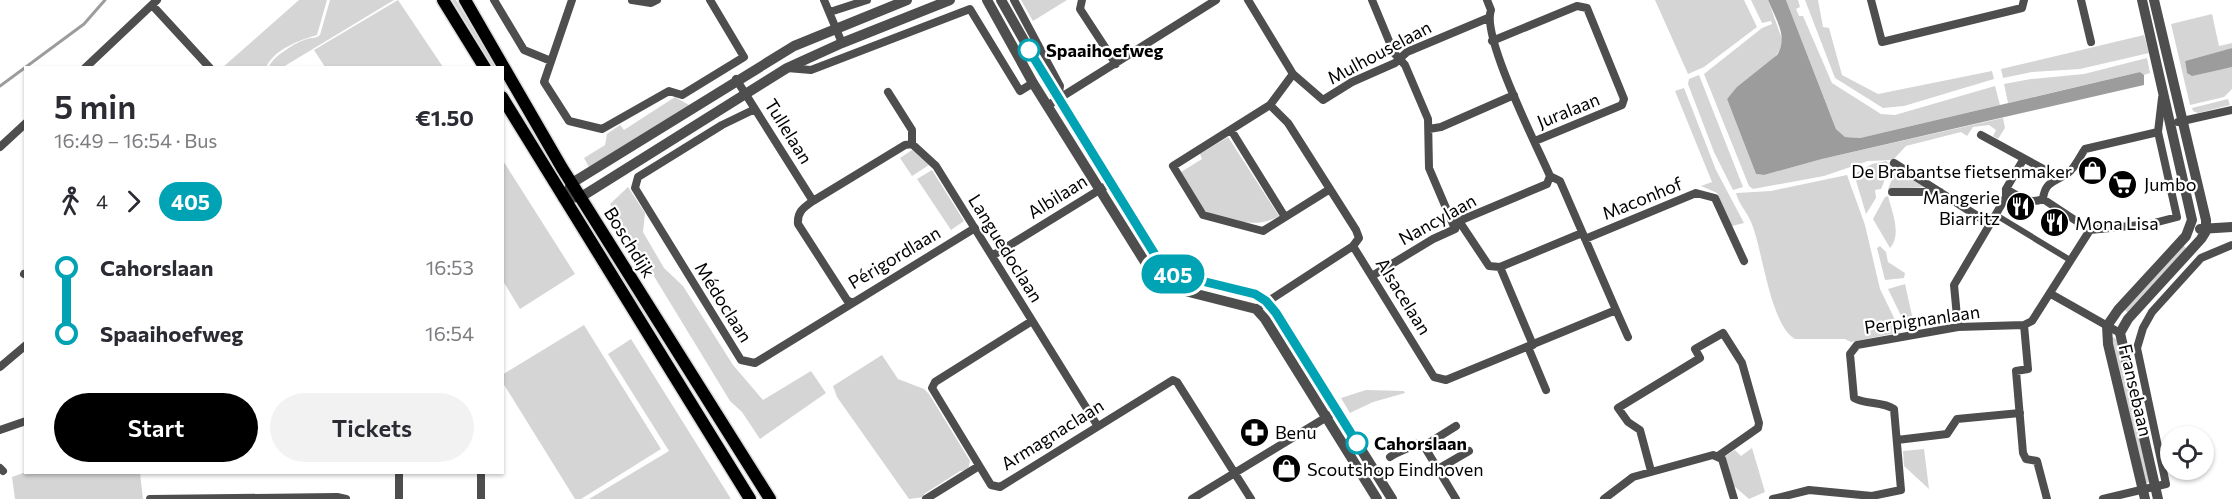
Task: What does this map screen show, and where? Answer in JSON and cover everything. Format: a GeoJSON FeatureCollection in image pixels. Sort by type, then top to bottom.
{"type":"FeatureCollection","features":[{"type":"Feature","properties":{"kind":"main road"},"geometry":{"type":"LineString","coordinates":[[443,0],[484,66]]}},
{"type":"Feature","properties":{"kind":"main road","name":"Boschdijk"},"geometry":{"type":"LineString","coordinates":[[465,0],[504,66]]}},
{"type":"Feature","properties":{"kind":"main road","name":"Boschdijk"},"geometry":{"type":"LineString","coordinates":[[504,67],[572,183],[770,499]]}},
{"type":"Feature","properties":{"kind":"main road","name":"Boschdijk"},"geometry":{"type":"LineString","coordinates":[[504,101],[750,499]]}},
{"type":"Feature","properties":{"kind":"street"},"geometry":{"type":"LineString","coordinates":[[494,0],[524,50],[551,61]]}},
{"type":"Feature","properties":{"kind":"street"},"geometry":{"type":"LineString","coordinates":[[572,0],[544,82],[569,121],[602,129],[669,92],[682,95],[744,57],[710,0]]}},
{"type":"Feature","properties":{"kind":"street"},"geometry":{"type":"LineString","coordinates":[[632,0],[651,3],[657,0]]}},
{"type":"Feature","properties":{"kind":"street"},"geometry":{"type":"LineString","coordinates":[[824,0],[842,43]]}},
{"type":"Feature","properties":{"kind":"street"},"geometry":{"type":"LineString","coordinates":[[830,12],[867,0]]}},
{"type":"Feature","properties":{"kind":"street"},"geometry":{"type":"LineString","coordinates":[[564,198],[572,183],[794,46],[907,0]]}},
{"type":"Feature","properties":{"kind":"street"},"geometry":{"type":"LineString","coordinates":[[564,198],[581,197],[787,68],[842,43],[950,0]]}},
{"type":"Feature","properties":{"kind":"street"},"geometry":{"type":"LineString","coordinates":[[987,0],[1033,83],[1155,278],[1168,287],[1256,309],[1265,319],[1377,499]]}},
{"type":"Feature","properties":{"kind":"street"},"geometry":{"type":"LineString","coordinates":[[1001,0],[1058,100],[1162,266],[1173,274],[1255,294],[1266,301],[1276,313],[1392,499]]}},
{"type":"Feature","properties":{"kind":"street"},"geometry":{"type":"LineString","coordinates":[[1014,0],[1060,86],[1058,100]]}},
{"type":"Feature","properties":{"kind":"street"},"geometry":{"type":"LineString","coordinates":[[1082,0],[1080,9],[1116,64]]}},
{"type":"Feature","properties":{"kind":"street"},"geometry":{"type":"LineString","coordinates":[[1047,106],[1216,0]]}},
{"type":"Feature","properties":{"kind":"street"},"geometry":{"type":"LineString","coordinates":[[1248,0],[1293,74],[1270,105],[1231,130],[1171,163],[1203,215],[1263,231],[1330,189]]}},
{"type":"Feature","properties":{"kind":"street"},"geometry":{"type":"LineString","coordinates":[[1372,0],[1394,53],[1400,58],[1428,119],[1429,168],[1457,225],[1489,266],[1500,267],[1584,236]]}},
{"type":"Feature","properties":{"kind":"street"},"geometry":{"type":"LineString","coordinates":[[1487,0],[1491,10],[1488,18],[1492,41],[1514,94],[1550,177],[1560,181],[1628,338]]}},
{"type":"Feature","properties":{"kind":"street"},"geometry":{"type":"LineString","coordinates":[[1871,0],[1882,42],[2022,8],[2024,0]]}},
{"type":"Feature","properties":{"kind":"street"},"geometry":{"type":"LineString","coordinates":[[2081,0],[2091,42]]}},
{"type":"Feature","properties":{"kind":"street"},"geometry":{"type":"LineString","coordinates":[[2142,0],[2192,214],[2191,227],[2206,231],[2232,227]]}},
{"type":"Feature","properties":{"kind":"street"},"geometry":{"type":"LineString","coordinates":[[2154,0],[2205,211],[2206,231]]}},
{"type":"Feature","properties":{"kind":"street"},"geometry":{"type":"LineString","coordinates":[[87,66],[155,2],[208,66]]}},
{"type":"Feature","properties":{"kind":"street","name":"Juralaan"},"geometry":{"type":"LineString","coordinates":[[1492,41],[1577,6],[1587,8],[1624,99],[1622,105],[1535,141]]}},
{"type":"Feature","properties":{"kind":"street"},"geometry":{"type":"LineString","coordinates":[[787,68],[811,70],[970,9],[1020,91],[1033,83]]}},
{"type":"Feature","properties":{"kind":"street","name":"Mulhouselaan"},"geometry":{"type":"LineString","coordinates":[[1293,74],[1323,100],[1407,52],[1488,18]]}},
{"type":"Feature","properties":{"kind":"street","name":"Tullelaan"},"geometry":{"type":"LineString","coordinates":[[736,80],[813,201]]}},
{"type":"Feature","properties":{"kind":"street"},"geometry":{"type":"LineString","coordinates":[[2006,189],[2029,202],[2043,199],[2090,230],[2150,224],[2177,217],[2158,132],[2163,90]]}},
{"type":"Feature","properties":{"kind":"street"},"geometry":{"type":"LineString","coordinates":[[888,92],[912,130],[912,144]]}},
{"type":"Feature","properties":{"kind":"street"},"geometry":{"type":"LineString","coordinates":[[1429,129],[1441,127],[1514,94]]}},
{"type":"Feature","properties":{"kind":"street"},"geometry":{"type":"LineString","coordinates":[[1270,105],[1288,123],[1356,230],[1359,238],[1353,246]]}},
{"type":"Feature","properties":{"kind":"street","name":"Médoclaan"},"geometry":{"type":"LineString","coordinates":[[755,109],[722,125],[638,177],[635,182],[637,195],[741,360],[755,363],[852,303]]}},
{"type":"Feature","properties":{"kind":"street"},"geometry":{"type":"LineString","coordinates":[[2172,123],[2232,110]]}},
{"type":"Feature","properties":{"kind":"street"},"geometry":{"type":"LineString","coordinates":[[0,147],[24,125]]}},
{"type":"Feature","properties":{"kind":"street"},"geometry":{"type":"LineString","coordinates":[[1231,130],[1285,218]]}},
{"type":"Feature","properties":{"kind":"street"},"geometry":{"type":"LineString","coordinates":[[2043,199],[2044,189],[2058,177],[2069,173],[2085,149],[2158,132]]}},
{"type":"Feature","properties":{"kind":"street"},"geometry":{"type":"LineString","coordinates":[[1981,135],[2023,160],[2026,159],[2058,177]]}},
{"type":"Feature","properties":{"kind":"street","name":"Périgordlaan"},"geometry":{"type":"LineString","coordinates":[[912,144],[905,145],[813,201],[802,209],[798,216],[798,224],[847,300],[852,303],[975,228]]}},
{"type":"Feature","properties":{"kind":"street","name":"Languedoclaan"},"geometry":{"type":"LineString","coordinates":[[912,144],[936,166],[1097,425]]}},
{"type":"Feature","properties":{"kind":"street"},"geometry":{"type":"LineString","coordinates":[[1958,327],[1954,285],[2006,197],[2006,189],[2023,160]]}},
{"type":"Feature","properties":{"kind":"street"},"geometry":{"type":"LineString","coordinates":[[1894,163],[1990,224]]}},
{"type":"Feature","properties":{"kind":"street","name":"Nancylaan"},"geometry":{"type":"LineString","coordinates":[[1372,276],[1457,225],[1546,184],[1550,177]]}},
{"type":"Feature","properties":{"kind":"street","name":"Albilaan"},"geometry":{"type":"LineString","coordinates":[[992,256],[1109,184]]}},
{"type":"Feature","properties":{"kind":"street"},"geometry":{"type":"LineString","coordinates":[[1892,192],[1941,192]]}},
{"type":"Feature","properties":{"kind":"street","name":"Maconhof"},"geometry":{"type":"LineString","coordinates":[[1584,236],[1696,193],[1715,198],[1744,261]]}},
{"type":"Feature","properties":{"kind":"street"},"geometry":{"type":"LineString","coordinates":[[1996,214],[2070,260]]}},
{"type":"Feature","properties":{"kind":"street","name":"Fransebaan"},"geometry":{"type":"LineString","coordinates":[[2144,494],[2108,344],[2107,326],[2118,310],[2187,236],[2191,227]]}},
{"type":"Feature","properties":{"kind":"street"},"geometry":{"type":"LineString","coordinates":[[2047,499],[2037,461],[2025,459],[2023,453],[2016,371],[2028,369],[2024,325],[2032,321],[2051,294],[2090,230]]}},
{"type":"Feature","properties":{"kind":"street","name":"Fransebaan"},"geometry":{"type":"LineString","coordinates":[[2157,494],[2120,333],[2128,319],[2195,247],[2206,231]]}},
{"type":"Feature","properties":{"kind":"street","name":"Fransebaan"},"geometry":{"type":"LineString","coordinates":[[2157,494],[2166,484],[2137,348],[2143,328],[2152,312],[2201,258],[2232,245]]}},
{"type":"Feature","properties":{"kind":"street","name":"Alsacelaan"},"geometry":{"type":"LineString","coordinates":[[1256,309],[1353,246],[1434,377],[1446,380],[1616,310]]}},
{"type":"Feature","properties":{"kind":"street"},"geometry":{"type":"LineString","coordinates":[[1500,267],[1546,390]]}},
{"type":"Feature","properties":{"kind":"street"},"geometry":{"type":"LineString","coordinates":[[2051,294],[2120,333]]}},
{"type":"Feature","properties":{"kind":"street","name":"Armagnaclaan"},"geometry":{"type":"LineString","coordinates":[[1032,321],[934,382],[932,388],[990,485],[1000,487],[1173,380],[1177,381],[1236,472]]}},
{"type":"Feature","properties":{"kind":"street","name":"Perpignanlaan"},"geometry":{"type":"LineString","coordinates":[[1897,440],[1894,409],[1887,404],[1864,404],[1852,394],[1850,354],[1857,345],[1958,327],[2024,325]]}},
{"type":"Feature","properties":{"kind":"street"},"geometry":{"type":"LineString","coordinates":[[1651,471],[1640,430],[1628,422],[1618,408],[1700,358],[1695,349],[1723,333],[1742,363],[1759,423],[1758,428],[1718,456]]}},
{"type":"Feature","properties":{"kind":"street"},"geometry":{"type":"LineString","coordinates":[[0,367],[24,347]]}},
{"type":"Feature","properties":{"kind":"street"},"geometry":{"type":"LineString","coordinates":[[1192,499],[1337,411]]}},
{"type":"Feature","properties":{"kind":"street"},"geometry":{"type":"LineString","coordinates":[[1773,499],[1809,490],[1872,498],[1901,490],[1897,440],[1947,435],[1957,419],[2020,413]]}},
{"type":"Feature","properties":{"kind":"street"},"geometry":{"type":"LineString","coordinates":[[0,430],[24,423]]}},
{"type":"Feature","properties":{"kind":"street"},"geometry":{"type":"LineString","coordinates":[[1424,446],[1456,426]]}},
{"type":"Feature","properties":{"kind":"street"},"geometry":{"type":"LineString","coordinates":[[1390,457],[1404,447],[1411,448],[1418,443],[1424,446],[1456,499]]}},
{"type":"Feature","properties":{"kind":"street"},"geometry":{"type":"LineString","coordinates":[[1438,469],[1469,450]]}},
{"type":"Feature","properties":{"kind":"street"},"geometry":{"type":"LineString","coordinates":[[1604,499],[1633,477],[1713,455],[1722,459],[1734,499]]}},
{"type":"Feature","properties":{"kind":"street"},"geometry":{"type":"LineString","coordinates":[[926,499],[979,466]]}},
{"type":"Feature","properties":{"kind":"street"},"geometry":{"type":"LineString","coordinates":[[1236,472],[1251,499]]}},
{"type":"Feature","properties":{"kind":"street"},"geometry":{"type":"LineString","coordinates":[[399,474],[399,499]]}},
{"type":"Feature","properties":{"kind":"street"},"geometry":{"type":"LineString","coordinates":[[481,474],[481,499]]}},
{"type":"Feature","properties":{"kind":"street"},"geometry":{"type":"LineString","coordinates":[[2103,499],[2157,494]]}},
{"type":"Feature","properties":{"kind":"street"},"geometry":{"type":"LineString","coordinates":[[150,499],[337,496],[346,499]]}},
{"type":"Feature","properties":{"kind":"shaded area"},"geometry":{"type":"Polygon","coordinates":[[[299,0],[327,0],[317,35],[282,50],[267,66],[224,66],[299,0]]]}},
{"type":"Feature","properties":{"kind":"shaded area"},"geometry":{"type":"Polygon","coordinates":[[[330,0],[394,0],[285,66],[270,66],[279,55],[291,47],[320,35],[330,0]]]}},
{"type":"Feature","properties":{"kind":"shaded area"},"geometry":{"type":"Polygon","coordinates":[[[398,0],[442,66],[324,66],[314,50],[398,0]]]}},
{"type":"Feature","properties":{"kind":"shaded area"},"geometry":{"type":"Polygon","coordinates":[[[452,0],[456,0],[495,66],[492,66],[452,0]]]}},
{"type":"Feature","properties":{"kind":"shaded area"},"geometry":{"type":"Polygon","coordinates":[[[1021,0],[1067,0],[1033,21],[1021,0]]]}},
{"type":"Feature","properties":{"kind":"shaded area"},"geometry":{"type":"Polygon","coordinates":[[[1655,0],[1744,0],[1757,27],[1704,67],[1688,74],[1655,0]]]}},
{"type":"Feature","properties":{"kind":"shaded area"},"geometry":{"type":"Polygon","coordinates":[[[1751,0],[1768,0],[1783,42],[1775,57],[1727,99],[1756,174],[1764,175],[1822,159],[2003,118],[2005,128],[1998,139],[1993,136],[1996,130],[1989,125],[1973,127],[1967,136],[1961,132],[1906,146],[1893,160],[1868,161],[1824,176],[1753,189],[1749,186],[1704,74],[1762,28],[1772,24],[1771,21],[1762,23],[1751,0]]]}},
{"type":"Feature","properties":{"kind":"shaded area"},"geometry":{"type":"Polygon","coordinates":[[[1768,0],[1786,0],[1836,129],[1845,137],[1860,138],[2140,72],[2144,75],[2144,85],[1822,159],[1764,175],[1756,174],[1727,99],[1737,87],[1777,55],[1780,48],[1782,41],[1780,28],[1768,0]]]}},
{"type":"Feature","properties":{"kind":"shaded area"},"geometry":{"type":"Polygon","coordinates":[[[1786,0],[1798,0],[1800,7],[1796,9],[1799,16],[1803,16],[1832,83],[1881,114],[1895,115],[1995,86],[2000,105],[1860,138],[1845,137],[1836,129],[1786,0]]]}},
{"type":"Feature","properties":{"kind":"shaded area"},"geometry":{"type":"Polygon","coordinates":[[[1805,0],[1818,0],[1823,27],[1829,28],[1842,75],[1878,94],[1992,71],[1994,79],[1904,106],[1883,108],[1835,78],[1805,0]]]}},
{"type":"Feature","properties":{"kind":"shaded area"},"geometry":{"type":"Polygon","coordinates":[[[2212,14],[2219,46],[2232,43],[2232,48],[2185,61],[2187,73],[2232,67],[2232,89],[2224,97],[2190,105],[2171,24],[2212,14]]]}},
{"type":"Feature","properties":{"kind":"shaded area"},"geometry":{"type":"Polygon","coordinates":[[[2144,35],[2149,53],[2080,69],[2032,72],[2003,78],[2001,69],[2144,35]]]}},
{"type":"Feature","properties":{"kind":"shaded area"},"geometry":{"type":"Polygon","coordinates":[[[2232,48],[2232,67],[2192,76],[2187,73],[2185,61],[2232,48]]]}},
{"type":"Feature","properties":{"kind":"shaded area"},"geometry":{"type":"Polygon","coordinates":[[[2147,58],[2150,73],[2144,75],[2140,72],[2008,103],[2004,84],[2084,74],[2147,58]]]}},
{"type":"Feature","properties":{"kind":"shaded area"},"geometry":{"type":"Polygon","coordinates":[[[1699,75],[1743,187],[1733,190],[1714,152],[1688,84],[1689,79],[1699,75]]]}},
{"type":"Feature","properties":{"kind":"shaded area"},"geometry":{"type":"Polygon","coordinates":[[[1684,88],[1716,170],[1744,223],[1732,226],[1717,193],[1701,186],[1712,182],[1675,91],[1684,88]]]}},
{"type":"Feature","properties":{"kind":"shaded area"},"geometry":{"type":"Polygon","coordinates":[[[675,97],[689,105],[589,167],[584,158],[605,145],[607,134],[620,125],[624,130],[675,97]]]}},
{"type":"Feature","properties":{"kind":"shaded area"},"geometry":{"type":"Polygon","coordinates":[[[2228,99],[2230,105],[2198,113],[2192,108],[2228,99]]]}},
{"type":"Feature","properties":{"kind":"shaded area"},"geometry":{"type":"Polygon","coordinates":[[[1228,137],[1279,216],[1253,223],[1207,214],[1181,172],[1202,159],[1200,154],[1228,137]]]}},
{"type":"Feature","properties":{"kind":"shaded area"},"geometry":{"type":"Polygon","coordinates":[[[912,150],[929,165],[912,176],[900,158],[912,150]]]}},
{"type":"Feature","properties":{"kind":"shaded area"},"geometry":{"type":"Polygon","coordinates":[[[1886,161],[1891,165],[1881,189],[1875,190],[1876,198],[1866,214],[1854,174],[1872,164],[1886,161]]]}},
{"type":"Feature","properties":{"kind":"shaded area"},"geometry":{"type":"Polygon","coordinates":[[[504,162],[575,274],[520,309],[504,283],[504,162]]]}},
{"type":"Feature","properties":{"kind":"shaded area"},"geometry":{"type":"Polygon","coordinates":[[[1897,167],[1927,187],[1888,189],[1897,167]]]}},
{"type":"Feature","properties":{"kind":"shaded area"},"geometry":{"type":"Polygon","coordinates":[[[932,170],[964,221],[951,230],[917,179],[932,170]]]}},
{"type":"Feature","properties":{"kind":"shaded area"},"geometry":{"type":"Polygon","coordinates":[[[1847,175],[1865,225],[1880,289],[1901,332],[1851,342],[1845,339],[1795,339],[1779,318],[1755,234],[1736,193],[1771,191],[1847,175]]]}},
{"type":"Feature","properties":{"kind":"shaded area"},"geometry":{"type":"Polygon","coordinates":[[[628,187],[645,213],[643,232],[664,268],[683,286],[733,365],[763,400],[811,371],[826,393],[760,439],[742,412],[730,401],[610,204],[628,187]]]}},
{"type":"Feature","properties":{"kind":"shaded area"},"geometry":{"type":"Polygon","coordinates":[[[1888,196],[1896,230],[1894,242],[1890,248],[1873,219],[1885,197],[1888,196]]]}},
{"type":"Feature","properties":{"kind":"shaded area"},"geometry":{"type":"Polygon","coordinates":[[[2182,244],[2187,249],[2128,313],[2123,308],[2182,244]]]}},
{"type":"Feature","properties":{"kind":"shaded area"},"geometry":{"type":"Polygon","coordinates":[[[1880,246],[1886,252],[1888,262],[1905,273],[1904,278],[1885,280],[1877,248],[1880,246]]]}},
{"type":"Feature","properties":{"kind":"shaded area"},"geometry":{"type":"Polygon","coordinates":[[[1905,284],[1915,329],[1908,330],[1888,289],[1905,284]]]}},
{"type":"Feature","properties":{"kind":"shaded area"},"geometry":{"type":"Polygon","coordinates":[[[584,325],[661,449],[581,499],[575,499],[504,385],[504,374],[584,325]]]}},
{"type":"Feature","properties":{"kind":"shaded area"},"geometry":{"type":"Polygon","coordinates":[[[2113,337],[2117,340],[2150,482],[2146,483],[2111,339],[2113,337]]]}},
{"type":"Feature","properties":{"kind":"shaded area"},"geometry":{"type":"Polygon","coordinates":[[[631,339],[731,499],[589,499],[669,451],[608,354],[631,339]]]}},
{"type":"Feature","properties":{"kind":"shaded area"},"geometry":{"type":"Polygon","coordinates":[[[882,355],[898,379],[924,389],[929,394],[970,461],[968,470],[960,471],[924,494],[925,497],[909,499],[837,397],[833,386],[882,355]]]}},
{"type":"Feature","properties":{"kind":"shaded area"},"geometry":{"type":"Polygon","coordinates":[[[1366,390],[1404,391],[1405,393],[1373,402],[1350,413],[1341,398],[1366,390]]]}},
{"type":"Feature","properties":{"kind":"shaded area"},"geometry":{"type":"Polygon","coordinates":[[[1752,448],[1765,492],[1749,499],[1734,486],[1724,457],[1735,450],[1741,456],[1752,448]]]}},
{"type":"Feature","properties":{"kind":"shaded area"},"geometry":{"type":"Polygon","coordinates":[[[1924,449],[1929,489],[1904,466],[1903,451],[1924,449]]]}},
{"type":"Feature","properties":{"kind":"shaded area"},"geometry":{"type":"Polygon","coordinates":[[[24,473],[140,474],[143,499],[15,499],[12,477],[24,473]]]}},
{"type":"Feature","properties":{"kind":"waterway"},"geometry":{"type":"LineString","coordinates":[[27,66],[84,24],[105,0]]}},
{"type":"Feature","properties":{"kind":"waterway"},"geometry":{"type":"LineString","coordinates":[[0,86],[24,68]]}},
{"type":"Feature","properties":{"kind":"bus line","name":"405"},"geometry":{"type":"LineString","coordinates":[[1029,50],[1109,184],[1162,266],[1173,274],[1255,294],[1266,301],[1276,313],[1357,443]]}},
{"type":"Feature","properties":{"kind":"place","name":"Spaaihoefweg"},"geometry":{"type":"Point","coordinates":[1029,50]}},
{"type":"Feature","properties":{"kind":"place","name":"De Brabantse fietsenmaker"},"geometry":{"type":"Point","coordinates":[2093,171]}},
{"type":"Feature","properties":{"kind":"place","name":"Jumbo"},"geometry":{"type":"Point","coordinates":[2123,184]}},
{"type":"Feature","properties":{"kind":"place","name":"Mangerie Biarritz"},"geometry":{"type":"Point","coordinates":[2021,207]}},
{"type":"Feature","properties":{"kind":"place","name":"Mona Lisa"},"geometry":{"type":"Point","coordinates":[2054,223]}},
{"type":"Feature","properties":{"kind":"place","name":"Benu"},"geometry":{"type":"Point","coordinates":[1254,432]}},
{"type":"Feature","properties":{"kind":"place","name":"Cahorslaan"},"geometry":{"type":"Point","coordinates":[1357,443]}},
{"type":"Feature","properties":{"kind":"place","name":"Scoutshop Eindhoven"},"geometry":{"type":"Point","coordinates":[1286,469]}}]}
